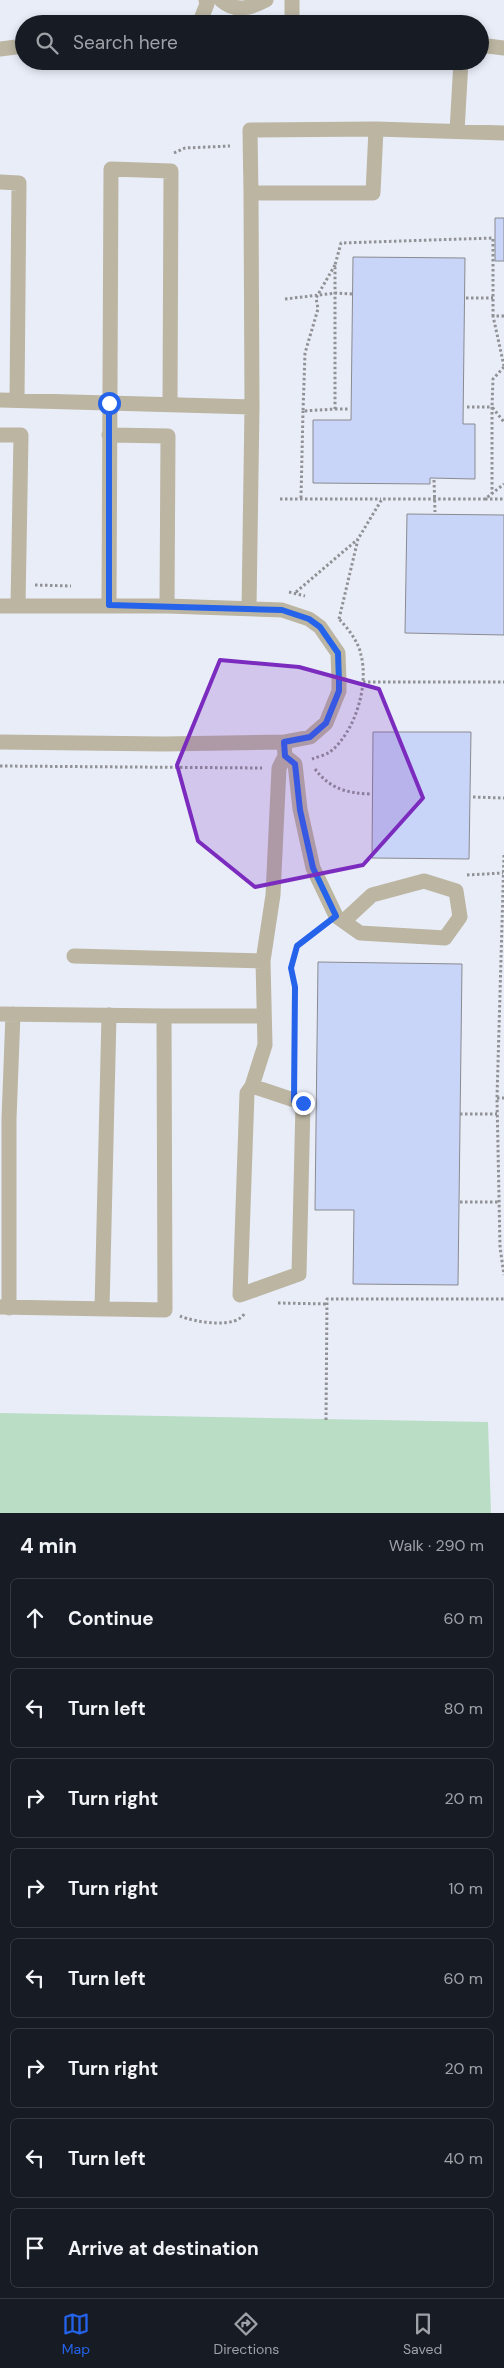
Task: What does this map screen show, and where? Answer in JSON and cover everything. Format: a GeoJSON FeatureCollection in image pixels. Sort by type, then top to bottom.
{"type":"FeatureCollection","features":[{"type":"Feature","properties":{"kind":"street"},"geometry":{"type":"LineString","coordinates":[[203,15],[207,4],[206,0]]}},
{"type":"Feature","properties":{"kind":"street"},"geometry":{"type":"LineString","coordinates":[[221,0],[239,9],[255,6],[266,0]]}},
{"type":"Feature","properties":{"kind":"street"},"geometry":{"type":"LineString","coordinates":[[292,0],[292,15]]}},
{"type":"Feature","properties":{"kind":"street"},"geometry":{"type":"LineString","coordinates":[[489,46],[504,48]]}},
{"type":"Feature","properties":{"kind":"street"},"geometry":{"type":"LineString","coordinates":[[0,49],[15,47]]}},
{"type":"Feature","properties":{"kind":"street"},"geometry":{"type":"LineString","coordinates":[[457,131],[460,70]]}},
{"type":"Feature","properties":{"kind":"street"},"geometry":{"type":"LineString","coordinates":[[250,193],[373,193],[376,129]]}},
{"type":"Feature","properties":{"kind":"street"},"geometry":{"type":"LineString","coordinates":[[249,609],[252,407],[250,130],[376,129],[504,133]]}},
{"type":"Feature","properties":{"kind":"street"},"geometry":{"type":"LineString","coordinates":[[109,605],[111,168],[171,171],[170,404]]}},
{"type":"Feature","properties":{"kind":"street"},"geometry":{"type":"LineString","coordinates":[[0,182],[19,183],[17,400]]}},
{"type":"Feature","properties":{"kind":"street"},"geometry":{"type":"LineString","coordinates":[[0,400],[252,407]]}},
{"type":"Feature","properties":{"kind":"street"},"geometry":{"type":"LineString","coordinates":[[0,435],[21,435],[18,606]]}},
{"type":"Feature","properties":{"kind":"street"},"geometry":{"type":"LineString","coordinates":[[109,435],[168,436],[167,606]]}},
{"type":"Feature","properties":{"kind":"street"},"geometry":{"type":"LineString","coordinates":[[0,606],[109,605],[282,610],[309,619],[320,627],[338,653],[339,691],[326,723],[310,737],[285,749],[164,744],[0,742]]}},
{"type":"Feature","properties":{"kind":"street"},"geometry":{"type":"LineString","coordinates":[[285,749],[295,764],[300,810],[313,868],[340,919],[360,933],[445,938],[460,917],[456,892],[424,881],[372,895],[340,919]]}},
{"type":"Feature","properties":{"kind":"street"},"geometry":{"type":"LineString","coordinates":[[252,1086],[303,1103],[300,1274],[240,1295],[247,1093],[252,1086],[265,1045],[263,961],[273,895],[279,768],[285,749]]}},
{"type":"Feature","properties":{"kind":"street"},"geometry":{"type":"LineString","coordinates":[[74,956],[263,961]]}},
{"type":"Feature","properties":{"kind":"street"},"geometry":{"type":"LineString","coordinates":[[164,1016],[165,1310],[4,1308],[9,1119],[7,1014],[263,1016]]}},
{"type":"Feature","properties":{"kind":"street"},"geometry":{"type":"LineString","coordinates":[[102,1309],[108,1015]]}},
{"type":"Feature","properties":{"kind":"path"},"geometry":{"type":"LineString","coordinates":[[170,156],[185,148],[230,146]]}},
{"type":"Feature","properties":{"kind":"path"},"geometry":{"type":"LineString","coordinates":[[301,498],[305,353],[318,309],[317,296],[335,265],[341,243],[493,238],[493,316],[504,367],[493,379],[492,494]]}},
{"type":"Feature","properties":{"kind":"path"},"geometry":{"type":"LineString","coordinates":[[335,265],[335,410]]}},
{"type":"Feature","properties":{"kind":"path"},"geometry":{"type":"LineString","coordinates":[[285,299],[336,293],[352,294]]}},
{"type":"Feature","properties":{"kind":"path"},"geometry":{"type":"LineString","coordinates":[[466,298],[493,298]]}},
{"type":"Feature","properties":{"kind":"path"},"geometry":{"type":"LineString","coordinates":[[493,316],[504,316]]}},
{"type":"Feature","properties":{"kind":"path"},"geometry":{"type":"LineString","coordinates":[[467,407],[492,407]]}},
{"type":"Feature","properties":{"kind":"path"},"geometry":{"type":"LineString","coordinates":[[492,407],[504,422]]}},
{"type":"Feature","properties":{"kind":"path"},"geometry":{"type":"LineString","coordinates":[[303,411],[349,410]]}},
{"type":"Feature","properties":{"kind":"path"},"geometry":{"type":"LineString","coordinates":[[434,480],[435,512]]}},
{"type":"Feature","properties":{"kind":"path"},"geometry":{"type":"LineString","coordinates":[[485,499],[504,484]]}},
{"type":"Feature","properties":{"kind":"path"},"geometry":{"type":"LineString","coordinates":[[280,499],[504,499]]}},
{"type":"Feature","properties":{"kind":"path"},"geometry":{"type":"LineString","coordinates":[[296,592],[358,539],[382,500]]}},
{"type":"Feature","properties":{"kind":"path"},"geometry":{"type":"LineString","coordinates":[[339,619],[358,539]]}},
{"type":"Feature","properties":{"kind":"path"},"geometry":{"type":"LineString","coordinates":[[363,682],[504,682]]}},
{"type":"Feature","properties":{"kind":"path"},"geometry":{"type":"LineString","coordinates":[[309,761],[329,785],[349,792],[370,794]]}},
{"type":"Feature","properties":{"kind":"path"},"geometry":{"type":"LineString","coordinates":[[473,797],[504,798]]}},
{"type":"Feature","properties":{"kind":"path"},"geometry":{"type":"LineString","coordinates":[[504,855],[502,983],[497,1098],[500,1247],[504,1275]]}},
{"type":"Feature","properties":{"kind":"path"},"geometry":{"type":"LineString","coordinates":[[466,875],[503,873]]}},
{"type":"Feature","properties":{"kind":"path"},"geometry":{"type":"LineString","coordinates":[[294,1101],[295,987],[291,968],[297,946],[340,919]]}},
{"type":"Feature","properties":{"kind":"path"},"geometry":{"type":"LineString","coordinates":[[497,1098],[504,1098]]}},
{"type":"Feature","properties":{"kind":"path"},"geometry":{"type":"LineString","coordinates":[[460,1114],[497,1114]]}},
{"type":"Feature","properties":{"kind":"path"},"geometry":{"type":"LineString","coordinates":[[460,1202],[499,1202]]}},
{"type":"Feature","properties":{"kind":"path"},"geometry":{"type":"LineString","coordinates":[[326,1420],[327,1299],[504,1299]]}},
{"type":"Feature","properties":{"kind":"highlighted area"},"geometry":{"type":"Polygon","coordinates":[[[220,660],[299,667],[379,689],[423,798],[363,865],[255,887],[198,841],[177,765],[220,660]]]}},
{"type":"Feature","properties":{"kind":"shaded area"},"geometry":{"type":"Polygon","coordinates":[[[0,0],[504,0],[504,1513],[0,1513],[0,0]]]}},
{"type":"Feature","properties":{"kind":"green space"},"geometry":{"type":"Polygon","coordinates":[[[0,1413],[488,1422],[491,1513],[0,1513],[0,1413]]]}},
{"type":"Feature","properties":{"kind":"building"},"geometry":{"type":"Polygon","coordinates":[[[495,218],[504,218],[504,261],[495,261],[495,218]]]}},
{"type":"Feature","properties":{"kind":"building"},"geometry":{"type":"Polygon","coordinates":[[[353,257],[465,258],[463,424],[475,424],[475,479],[430,478],[430,484],[313,483],[313,420],[351,420],[353,257]]]}},
{"type":"Feature","properties":{"kind":"building"},"geometry":{"type":"Polygon","coordinates":[[[407,514],[504,515],[504,635],[405,633],[407,514]]]}},
{"type":"Feature","properties":{"kind":"building"},"geometry":{"type":"Polygon","coordinates":[[[373,732],[471,732],[469,859],[372,858],[373,732]]]}},
{"type":"Feature","properties":{"kind":"building"},"geometry":{"type":"Polygon","coordinates":[[[318,962],[462,964],[458,1285],[353,1284],[354,1210],[315,1210],[318,962]]]}},
{"type":"Feature","properties":{"kind":"route"},"geometry":{"type":"LineString","coordinates":[[109,403],[109,605],[282,610],[309,619],[320,627],[338,653],[339,691],[326,723],[310,737],[284,742],[285,756],[295,764],[300,810],[313,868],[336,916],[297,946],[291,968],[295,987],[294,1101],[303,1103]]}}]}
